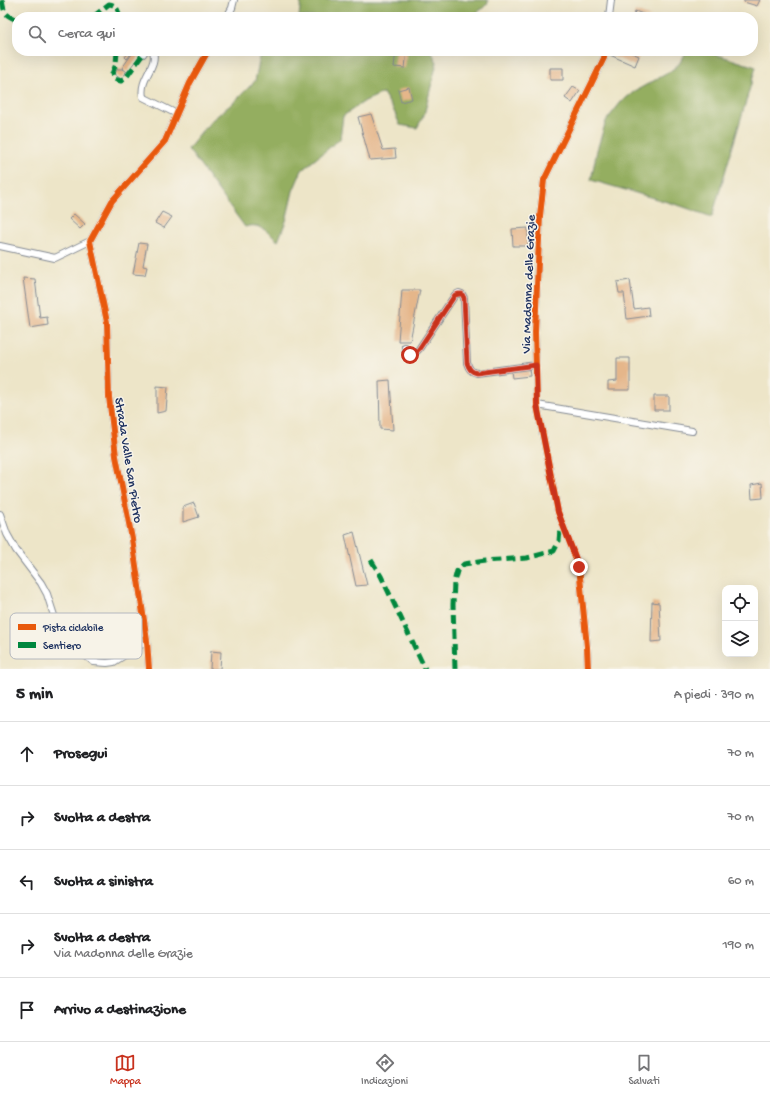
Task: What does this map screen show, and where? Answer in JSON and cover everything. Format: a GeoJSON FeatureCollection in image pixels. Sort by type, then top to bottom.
{"type":"FeatureCollection","features":[{"type":"Feature","properties":{"kind":"street"},"geometry":{"type":"LineString","coordinates":[[230,12],[234,0]]}},
{"type":"Feature","properties":{"kind":"street"},"geometry":{"type":"LineString","coordinates":[[610,12],[611,0]]}},
{"type":"Feature","properties":{"kind":"street"},"geometry":{"type":"LineString","coordinates":[[154,56],[154,61],[144,81],[142,91],[144,97],[177,114]]}},
{"type":"Feature","properties":{"kind":"street"},"geometry":{"type":"LineString","coordinates":[[0,246],[54,258],[90,241],[112,201],[165,141],[190,83],[205,56]]}},
{"type":"Feature","properties":{"kind":"street","name":"Via Madonna delle Grazie"},"geometry":{"type":"LineString","coordinates":[[588,669],[579,567],[558,512],[537,405],[535,332],[540,216],[544,180],[604,56]]}},
{"type":"Feature","properties":{"kind":"street","name":"Strada Valle San Pietro"},"geometry":{"type":"LineString","coordinates":[[90,241],[107,322],[110,412],[116,456],[132,539],[147,642],[149,669]]}},
{"type":"Feature","properties":{"kind":"street"},"geometry":{"type":"LineString","coordinates":[[405,347],[406,352],[410,355],[415,353],[455,295],[462,294],[464,298],[467,363],[472,372],[477,373],[536,365]]}},
{"type":"Feature","properties":{"kind":"street"},"geometry":{"type":"LineString","coordinates":[[537,405],[692,431]]}},
{"type":"Feature","properties":{"kind":"street"},"geometry":{"type":"LineString","coordinates":[[0,514],[7,534],[16,550],[38,578],[47,594],[53,613]]}},
{"type":"Feature","properties":{"kind":"street"},"geometry":{"type":"LineString","coordinates":[[142,645],[147,642]]}},
{"type":"Feature","properties":{"kind":"street"},"geometry":{"type":"LineString","coordinates":[[90,659],[94,662],[107,663],[114,662],[119,659]]}},
{"type":"Feature","properties":{"kind":"green space"},"geometry":{"type":"Polygon","coordinates":[[[301,0],[488,0],[488,3],[477,12],[300,12],[301,0]]]}},
{"type":"Feature","properties":{"kind":"green space"},"geometry":{"type":"Polygon","coordinates":[[[434,56],[437,62],[424,115],[417,128],[400,125],[394,111],[383,93],[365,101],[343,116],[340,139],[302,170],[293,191],[286,221],[278,241],[267,231],[259,227],[245,227],[188,149],[212,120],[234,102],[255,81],[260,57],[434,56]]]}},
{"type":"Feature","properties":{"kind":"green space"},"geometry":{"type":"Polygon","coordinates":[[[684,56],[721,56],[756,67],[712,217],[681,206],[591,180],[597,150],[606,121],[621,102],[635,91],[668,73],[679,64],[684,56]]]}},
{"type":"Feature","properties":{"kind":"building"},"geometry":{"type":"Polygon","coordinates":[[[744,0],[760,0],[757,6],[744,2],[744,0]]]}},
{"type":"Feature","properties":{"kind":"building"},"geometry":{"type":"Polygon","coordinates":[[[130,56],[139,56],[127,72],[122,68],[130,56]]]}},
{"type":"Feature","properties":{"kind":"building"},"geometry":{"type":"Polygon","coordinates":[[[395,56],[406,56],[405,68],[394,67],[395,56]]]}},
{"type":"Feature","properties":{"kind":"building"},"geometry":{"type":"Polygon","coordinates":[[[612,56],[639,56],[635,66],[612,56]]]}},
{"type":"Feature","properties":{"kind":"building"},"geometry":{"type":"Polygon","coordinates":[[[550,68],[563,68],[563,80],[550,80],[550,68]]]}},
{"type":"Feature","properties":{"kind":"building"},"geometry":{"type":"Polygon","coordinates":[[[118,69],[122,69],[126,73],[121,79],[114,74],[118,69]]]}},
{"type":"Feature","properties":{"kind":"building"},"geometry":{"type":"Polygon","coordinates":[[[409,87],[412,99],[401,102],[398,90],[409,87]]]}},
{"type":"Feature","properties":{"kind":"building"},"geometry":{"type":"Polygon","coordinates":[[[573,87],[580,91],[572,103],[565,98],[573,87]]]}},
{"type":"Feature","properties":{"kind":"building"},"geometry":{"type":"Polygon","coordinates":[[[371,114],[383,150],[395,149],[396,158],[370,160],[358,117],[371,114]]]}},
{"type":"Feature","properties":{"kind":"building"},"geometry":{"type":"Polygon","coordinates":[[[162,212],[172,217],[164,228],[155,223],[162,212]]]}},
{"type":"Feature","properties":{"kind":"building"},"geometry":{"type":"Polygon","coordinates":[[[74,214],[85,224],[80,229],[69,219],[74,214]]]}},
{"type":"Feature","properties":{"kind":"building"},"geometry":{"type":"Polygon","coordinates":[[[528,228],[528,246],[513,246],[512,229],[528,228]]]}},
{"type":"Feature","properties":{"kind":"building"},"geometry":{"type":"Polygon","coordinates":[[[139,243],[147,244],[143,266],[147,267],[145,275],[133,274],[139,243]]]}},
{"type":"Feature","properties":{"kind":"building"},"geometry":{"type":"Polygon","coordinates":[[[23,278],[35,279],[40,318],[47,317],[48,325],[30,328],[23,278]]]}},
{"type":"Feature","properties":{"kind":"building"},"geometry":{"type":"Polygon","coordinates":[[[630,280],[634,309],[648,307],[649,316],[627,319],[624,293],[619,293],[617,282],[630,280]]]}},
{"type":"Feature","properties":{"kind":"building"},"geometry":{"type":"Polygon","coordinates":[[[402,290],[420,290],[410,341],[398,341],[402,290]]]}},
{"type":"Feature","properties":{"kind":"building"},"geometry":{"type":"Polygon","coordinates":[[[617,358],[630,358],[630,390],[608,390],[608,382],[617,381],[617,358]]]}},
{"type":"Feature","properties":{"kind":"building"},"geometry":{"type":"Polygon","coordinates":[[[529,369],[530,376],[512,378],[511,371],[529,369]]]}},
{"type":"Feature","properties":{"kind":"building"},"geometry":{"type":"Polygon","coordinates":[[[390,380],[393,430],[380,429],[379,381],[390,380]]]}},
{"type":"Feature","properties":{"kind":"building"},"geometry":{"type":"Polygon","coordinates":[[[157,386],[168,387],[166,411],[157,413],[157,386]]]}},
{"type":"Feature","properties":{"kind":"building"},"geometry":{"type":"Polygon","coordinates":[[[654,396],[669,396],[669,410],[654,410],[654,396]]]}},
{"type":"Feature","properties":{"kind":"building"},"geometry":{"type":"Polygon","coordinates":[[[762,483],[763,498],[752,499],[751,485],[762,483]]]}},
{"type":"Feature","properties":{"kind":"building"},"geometry":{"type":"Polygon","coordinates":[[[194,503],[199,517],[183,522],[183,507],[194,503]]]}},
{"type":"Feature","properties":{"kind":"building"},"geometry":{"type":"Polygon","coordinates":[[[354,532],[367,585],[356,586],[345,535],[354,532]]]}},
{"type":"Feature","properties":{"kind":"building"},"geometry":{"type":"Polygon","coordinates":[[[652,602],[659,603],[661,641],[651,642],[652,602]]]}},
{"type":"Feature","properties":{"kind":"building"},"geometry":{"type":"Polygon","coordinates":[[[211,651],[221,652],[220,669],[210,669],[211,651]]]}},
{"type":"Feature","properties":{"kind":"marked path"},"geometry":{"type":"LineString","coordinates":[[2,0],[6,13],[12,18]]}},
{"type":"Feature","properties":{"kind":"marked path"},"geometry":{"type":"LineString","coordinates":[[99,12],[109,4],[115,7],[119,12]]}},
{"type":"Feature","properties":{"kind":"marked path"},"geometry":{"type":"LineString","coordinates":[[117,56],[116,64],[112,74],[114,79],[121,81],[125,79],[142,56]]}},
{"type":"Feature","properties":{"kind":"marked path"},"geometry":{"type":"LineString","coordinates":[[455,669],[453,605],[454,582],[457,571],[464,564],[527,558],[554,551],[559,541],[560,530],[563,525]]}},
{"type":"Feature","properties":{"kind":"marked path"},"geometry":{"type":"LineString","coordinates":[[371,560],[381,576],[425,669]]}},
{"type":"Feature","properties":{"kind":"cycle path"},"geometry":{"type":"LineString","coordinates":[[149,669],[147,641],[132,539],[116,456],[109,397],[107,322],[90,241],[112,201],[165,141],[190,83],[205,56]]}},
{"type":"Feature","properties":{"kind":"cycle path"},"geometry":{"type":"LineString","coordinates":[[588,669],[579,567],[558,512],[537,405],[535,332],[540,216],[544,180],[604,56]]}},
{"type":"Feature","properties":{"kind":"route"},"geometry":{"type":"LineString","coordinates":[[410,355],[419,349],[455,295],[462,294],[464,298],[467,363],[472,372],[477,373],[536,365],[537,405],[558,512],[579,567]]}}]}
